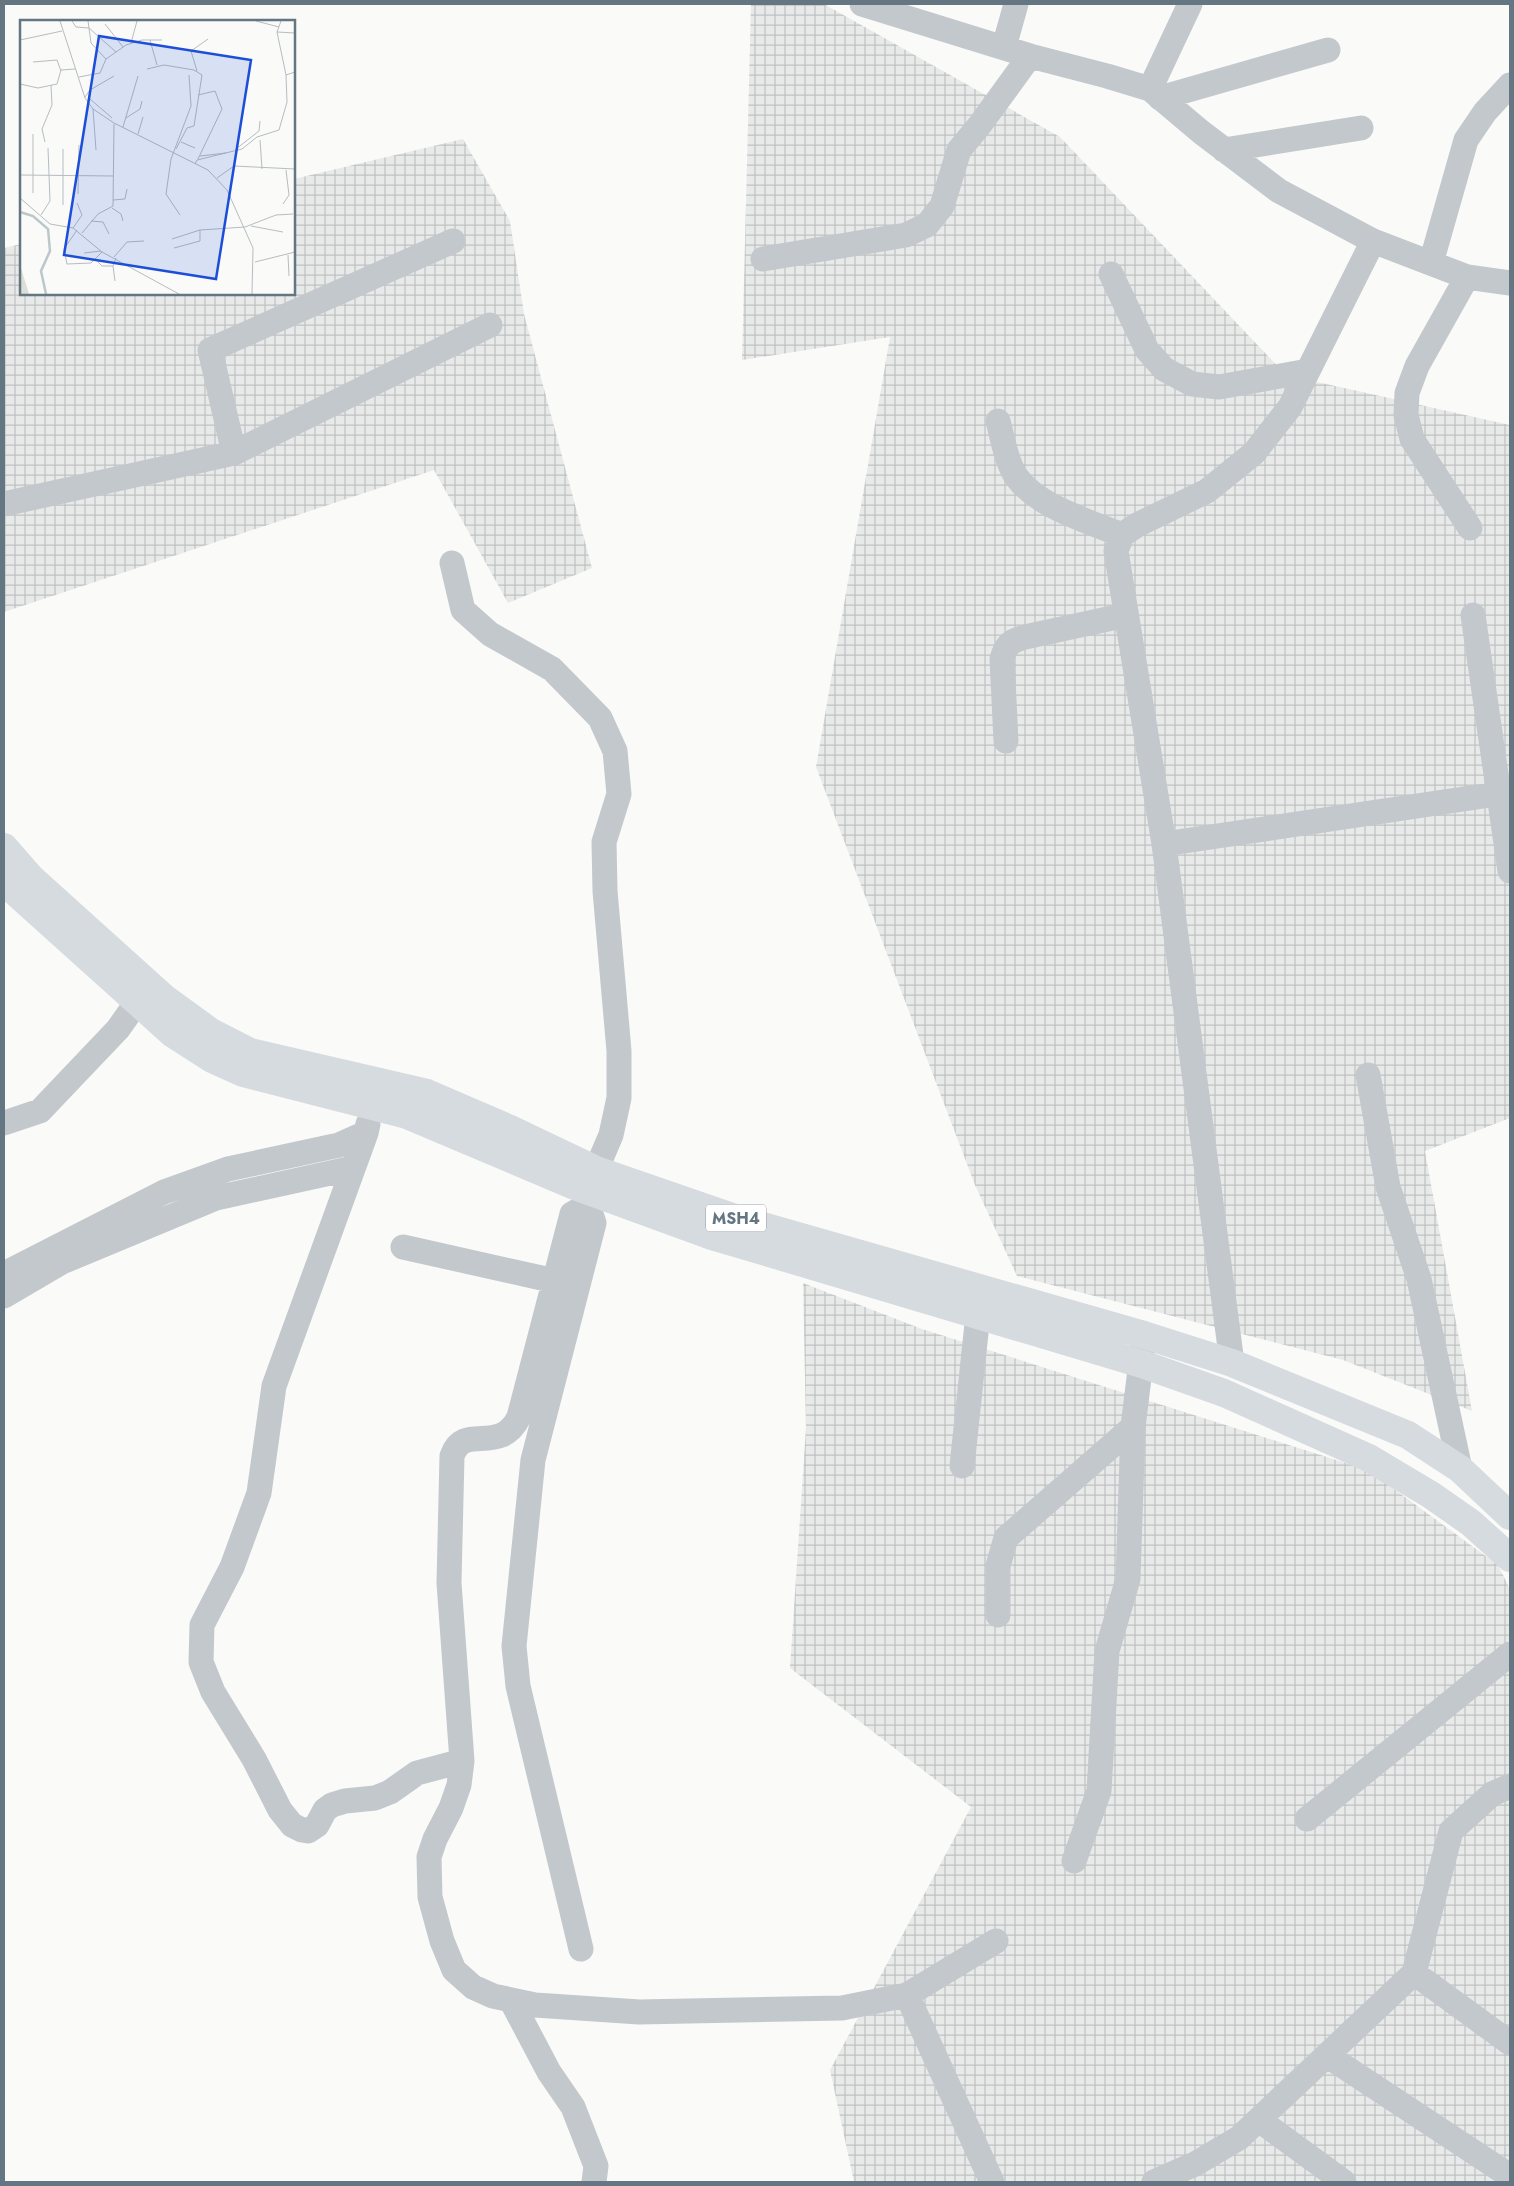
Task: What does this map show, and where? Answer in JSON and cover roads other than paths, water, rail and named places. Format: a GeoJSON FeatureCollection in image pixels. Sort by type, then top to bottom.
{"type":"FeatureCollection","features":[{"type":"Feature","properties":{"kind":"main road","name":"MSH4"},"geometry":{"type":"LineString","coordinates":[[4,847],[31,878],[143,993]]}},
{"type":"Feature","properties":{"kind":"main road","name":"MSH4"},"geometry":{"type":"LineString","coordinates":[[4,882],[143,993],[210,1032],[250,1052],[376,1094],[427,1093],[508,1128],[592,1189],[712,1236],[1142,1364],[1224,1393],[1369,1458],[1431,1495],[1471,1523],[1510,1558]]}},
{"type":"Feature","properties":{"kind":"main road","name":"MSH4"},"geometry":{"type":"LineString","coordinates":[[592,1189],[738,1219],[1144,1335],[1232,1363],[1408,1435],[1460,1469],[1510,1516]]}},
{"type":"Feature","properties":{"kind":"street"},"geometry":{"type":"LineString","coordinates":[[862,4],[1030,56],[1107,76],[1155,94],[1278,191],[1374,241],[1467,277],[1510,283]]}},
{"type":"Feature","properties":{"kind":"street"},"geometry":{"type":"LineString","coordinates":[[1004,47],[1016,4]]}},
{"type":"Feature","properties":{"kind":"street"},"geometry":{"type":"LineString","coordinates":[[1155,94],[1190,4]]}},
{"type":"Feature","properties":{"kind":"street"},"geometry":{"type":"LineString","coordinates":[[1155,94],[1328,50]]}},
{"type":"Feature","properties":{"kind":"street"},"geometry":{"type":"LineString","coordinates":[[763,259],[906,235],[927,224],[942,206],[959,150],[1030,56]]}},
{"type":"Feature","properties":{"kind":"street"},"geometry":{"type":"LineString","coordinates":[[1431,263],[1466,140],[1486,112],[1510,85]]}},
{"type":"Feature","properties":{"kind":"street"},"geometry":{"type":"LineString","coordinates":[[1224,150],[1361,128]]}},
{"type":"Feature","properties":{"kind":"street"},"geometry":{"type":"LineString","coordinates":[[234,454],[210,350],[453,241]]}},
{"type":"Feature","properties":{"kind":"street"},"geometry":{"type":"LineString","coordinates":[[1232,1363],[1164,844],[1116,551],[1122,535],[1137,525],[1207,491],[1254,454],[1290,407],[1374,241]]}},
{"type":"Feature","properties":{"kind":"street"},"geometry":{"type":"LineString","coordinates":[[1111,274],[1147,350],[1164,369],[1192,384],[1219,386],[1308,371]]}},
{"type":"Feature","properties":{"kind":"street"},"geometry":{"type":"LineString","coordinates":[[1467,277],[1417,366],[1407,393],[1406,415],[1412,439],[1470,528]]}},
{"type":"Feature","properties":{"kind":"street"},"geometry":{"type":"LineString","coordinates":[[4,504],[234,454],[490,325]]}},
{"type":"Feature","properties":{"kind":"street"},"geometry":{"type":"LineString","coordinates":[[998,421],[1012,469],[1027,488],[1038,498],[1122,535]]}},
{"type":"Feature","properties":{"kind":"street"},"geometry":{"type":"LineString","coordinates":[[452,564],[463,610],[490,634],[552,670],[600,718],[616,751],[619,794],[604,842],[605,881],[619,1051],[619,1098],[611,1135],[592,1189],[572,1214],[519,1417],[514,1428],[498,1438],[479,1438],[462,1442],[456,1446],[452,1456],[449,1583],[462,1761],[459,1785],[451,1808],[434,1839],[430,1857],[430,1897],[442,1941],[454,1970],[474,1987],[493,1996],[535,2005],[639,2012],[842,2008],[907,1995],[996,1941]]}},
{"type":"Feature","properties":{"kind":"street"},"geometry":{"type":"LineString","coordinates":[[1006,741],[1002,659],[1005,648],[1010,642],[1025,636],[1126,615]]}},
{"type":"Feature","properties":{"kind":"street"},"geometry":{"type":"LineString","coordinates":[[1473,615],[1504,793],[1510,871]]}},
{"type":"Feature","properties":{"kind":"street"},"geometry":{"type":"LineString","coordinates":[[1164,844],[1504,793]]}},
{"type":"Feature","properties":{"kind":"street"},"geometry":{"type":"LineString","coordinates":[[4,1123],[40,1111],[118,1029],[143,993]]}},
{"type":"Feature","properties":{"kind":"street"},"geometry":{"type":"LineString","coordinates":[[1368,1074],[1388,1187],[1418,1278],[1460,1469]]}},
{"type":"Feature","properties":{"kind":"street"},"geometry":{"type":"LineString","coordinates":[[376,1094],[366,1133],[274,1386],[259,1493],[232,1567],[202,1625],[201,1662],[213,1692],[254,1759],[280,1810],[292,1825],[302,1830],[308,1831],[317,1825],[326,1810],[332,1806],[345,1801],[375,1798],[390,1792],[417,1773],[462,1761]]}},
{"type":"Feature","properties":{"kind":"street"},"geometry":{"type":"LineString","coordinates":[[4,1274],[164,1192],[228,1168],[339,1144],[366,1133]]}},
{"type":"Feature","properties":{"kind":"street"},"geometry":{"type":"LineString","coordinates":[[4,1296],[62,1262],[216,1198],[353,1168]]}},
{"type":"Feature","properties":{"kind":"street"},"geometry":{"type":"LineString","coordinates":[[581,1949],[518,1686],[514,1646],[533,1460],[594,1223],[592,1189]]}},
{"type":"Feature","properties":{"kind":"street"},"geometry":{"type":"LineString","coordinates":[[403,1247],[555,1281]]}},
{"type":"Feature","properties":{"kind":"street"},"geometry":{"type":"LineString","coordinates":[[962,1466],[979,1316],[980,1288]]}},
{"type":"Feature","properties":{"kind":"street"},"geometry":{"type":"LineString","coordinates":[[1074,1861],[1099,1790],[1107,1651],[1128,1579],[1133,1427],[1144,1335]]}},
{"type":"Feature","properties":{"kind":"street"},"geometry":{"type":"LineString","coordinates":[[998,1615],[998,1566],[1006,1538],[1133,1427]]}},
{"type":"Feature","properties":{"kind":"street"},"geometry":{"type":"LineString","coordinates":[[1307,1819],[1510,1654]]}},
{"type":"Feature","properties":{"kind":"street"},"geometry":{"type":"LineString","coordinates":[[1154,2182],[1195,2173],[1239,2138],[1414,1974],[1451,1831],[1492,1794],[1510,1786]]}},
{"type":"Feature","properties":{"kind":"street"},"geometry":{"type":"LineString","coordinates":[[1414,1974],[1510,2043]]}},
{"type":"Feature","properties":{"kind":"street"},"geometry":{"type":"LineString","coordinates":[[907,1995],[992,2182]]}},
{"type":"Feature","properties":{"kind":"street"},"geometry":{"type":"LineString","coordinates":[[510,2000],[549,2072],[573,2107],[596,2166],[594,2182]]}},
{"type":"Feature","properties":{"kind":"street"},"geometry":{"type":"LineString","coordinates":[[1328,2056],[1510,2176]]}},
{"type":"Feature","properties":{"kind":"street"},"geometry":{"type":"LineString","coordinates":[[1259,2120],[1344,2182]]}}]}
